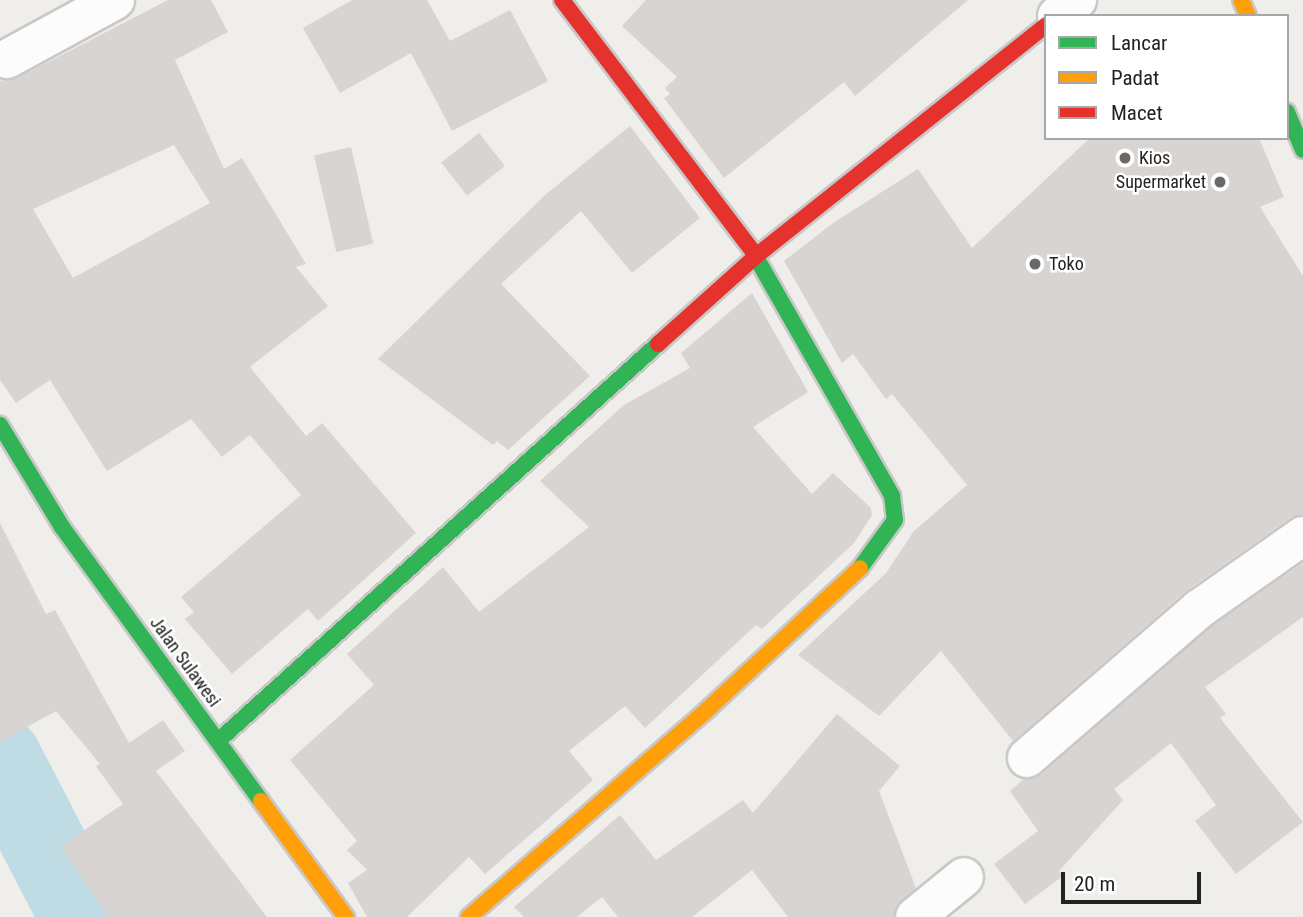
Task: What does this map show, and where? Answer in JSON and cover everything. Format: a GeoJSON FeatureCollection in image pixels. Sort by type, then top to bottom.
{"type":"FeatureCollection","features":[{"type":"Feature","properties":{"kind":"street"},"geometry":{"type":"LineString","coordinates":[[7,59],[115,0]]}},
{"type":"Feature","properties":{"kind":"street"},"geometry":{"type":"LineString","coordinates":[[469,917],[708,709],[871,557],[895,520],[892,496],[756,256],[562,0]]}},
{"type":"Feature","properties":{"kind":"street"},"geometry":{"type":"LineString","coordinates":[[1060,14],[1077,0]]}},
{"type":"Feature","properties":{"kind":"street"},"geometry":{"type":"LineString","coordinates":[[218,741],[756,256],[1044,27]]}},
{"type":"Feature","properties":{"kind":"street"},"geometry":{"type":"LineString","coordinates":[[1289,117],[1303,150]]}},
{"type":"Feature","properties":{"kind":"street","name":"Jalan Sulawesi"},"geometry":{"type":"LineString","coordinates":[[0,425],[62,527],[346,917]]}},
{"type":"Feature","properties":{"kind":"street"},"geometry":{"type":"LineString","coordinates":[[1027,758],[1199,609],[1303,536]]}},
{"type":"Feature","properties":{"kind":"street"},"geometry":{"type":"LineString","coordinates":[[915,917],[964,877]]}},
{"type":"Feature","properties":{"kind":"building"},"geometry":{"type":"Polygon","coordinates":[[[168,0],[211,0],[228,32],[175,60],[224,169],[242,158],[306,264],[296,267],[328,306],[250,367],[306,436],[322,423],[416,533],[318,621],[308,609],[232,674],[185,619],[194,612],[181,597],[301,495],[250,435],[222,457],[191,419],[107,471],[50,380],[16,403],[0,380],[0,81],[17,78],[168,0]],[[174,145],[33,209],[73,278],[210,203],[174,145]]]}},
{"type":"Feature","properties":{"kind":"building"},"geometry":{"type":"Polygon","coordinates":[[[352,0],[427,0],[450,41],[510,10],[548,81],[452,131],[411,53],[340,93],[303,28],[352,0]]]}},
{"type":"Feature","properties":{"kind":"building"},"geometry":{"type":"Polygon","coordinates":[[[646,0],[968,0],[855,96],[844,82],[724,178],[664,98],[670,94],[665,88],[677,77],[622,26],[646,0]]]}},
{"type":"Feature","properties":{"kind":"building"},"geometry":{"type":"Polygon","coordinates":[[[630,126],[700,218],[632,273],[581,211],[501,284],[590,376],[508,450],[497,441],[493,445],[378,359],[545,195],[630,126]]]}},
{"type":"Feature","properties":{"kind":"building"},"geometry":{"type":"Polygon","coordinates":[[[479,133],[505,166],[467,196],[441,163],[479,133]]]}},
{"type":"Feature","properties":{"kind":"building"},"geometry":{"type":"Polygon","coordinates":[[[1088,140],[1260,140],[1284,197],[1260,207],[1303,276],[1303,514],[1290,518],[1186,591],[1013,741],[941,651],[879,716],[798,655],[886,573],[914,531],[967,485],[892,394],[886,399],[853,354],[842,363],[784,261],[833,223],[918,169],[972,248],[1088,140]]]}},
{"type":"Feature","properties":{"kind":"building"},"geometry":{"type":"Polygon","coordinates":[[[351,147],[373,243],[336,252],[314,156],[351,147]]]}},
{"type":"Feature","properties":{"kind":"building"},"geometry":{"type":"Polygon","coordinates":[[[752,293],[808,392],[753,427],[812,494],[833,473],[871,508],[872,515],[854,543],[762,629],[756,625],[645,728],[625,706],[569,751],[593,780],[485,874],[469,857],[407,917],[367,917],[348,883],[367,870],[347,850],[357,841],[290,760],[374,685],[347,654],[443,567],[479,612],[589,527],[540,481],[624,405],[690,368],[681,353],[752,293]]]}},
{"type":"Feature","properties":{"kind":"building"},"geometry":{"type":"Polygon","coordinates":[[[0,523],[46,614],[55,610],[129,743],[163,720],[185,751],[156,771],[267,917],[109,917],[61,846],[123,804],[96,766],[100,764],[56,711],[0,742],[0,523]]]}},
{"type":"Feature","properties":{"kind":"building"},"geometry":{"type":"Polygon","coordinates":[[[1303,563],[1303,617],[1205,687],[1226,714],[1220,718],[1303,822],[1236,874],[1195,821],[1216,805],[1171,743],[1114,789],[1123,800],[1059,871],[1063,876],[1025,904],[994,864],[1038,831],[1010,791],[1024,779],[1041,775],[1212,626],[1303,563]]]}},
{"type":"Feature","properties":{"kind":"building"},"geometry":{"type":"Polygon","coordinates":[[[837,714],[900,766],[879,791],[916,888],[901,901],[894,917],[788,917],[752,870],[692,917],[618,917],[602,897],[577,917],[524,917],[514,907],[620,815],[656,860],[743,800],[753,813],[837,714]]]}},
{"type":"Feature","properties":{"kind":"waterway"},"geometry":{"type":"LineString","coordinates":[[0,759],[82,917]]}},
{"type":"Feature","properties":{"kind":"traffic: fast"},"geometry":{"type":"LineString","coordinates":[[1289,117],[1303,150]]}},
{"type":"Feature","properties":{"kind":"traffic: fast"},"geometry":{"type":"LineString","coordinates":[[753,252],[892,496],[895,520],[860,568]]}},
{"type":"Feature","properties":{"kind":"traffic: fast"},"geometry":{"type":"LineString","coordinates":[[218,741],[658,344]]}},
{"type":"Feature","properties":{"kind":"traffic: fast"},"geometry":{"type":"LineString","coordinates":[[0,425],[62,527],[261,801]]}},
{"type":"Feature","properties":{"kind":"traffic: slow"},"geometry":{"type":"LineString","coordinates":[[1241,0],[1247,14]]}},
{"type":"Feature","properties":{"kind":"traffic: slow"},"geometry":{"type":"LineString","coordinates":[[469,917],[708,709],[860,568]]}},
{"type":"Feature","properties":{"kind":"traffic: slow"},"geometry":{"type":"LineString","coordinates":[[261,801],[346,917]]}},
{"type":"Feature","properties":{"kind":"traffic: jam"},"geometry":{"type":"LineString","coordinates":[[562,0],[753,252]]}},
{"type":"Feature","properties":{"kind":"traffic: jam"},"geometry":{"type":"LineString","coordinates":[[658,344],[756,256],[1044,27]]}},
{"type":"Feature","properties":{"kind":"place","name":"Kios"},"geometry":{"type":"Point","coordinates":[1125,158]}},
{"type":"Feature","properties":{"kind":"place","name":"Supermarket"},"geometry":{"type":"Point","coordinates":[1220,182]}},
{"type":"Feature","properties":{"kind":"place","name":"Toko"},"geometry":{"type":"Point","coordinates":[1035,264]}}]}
